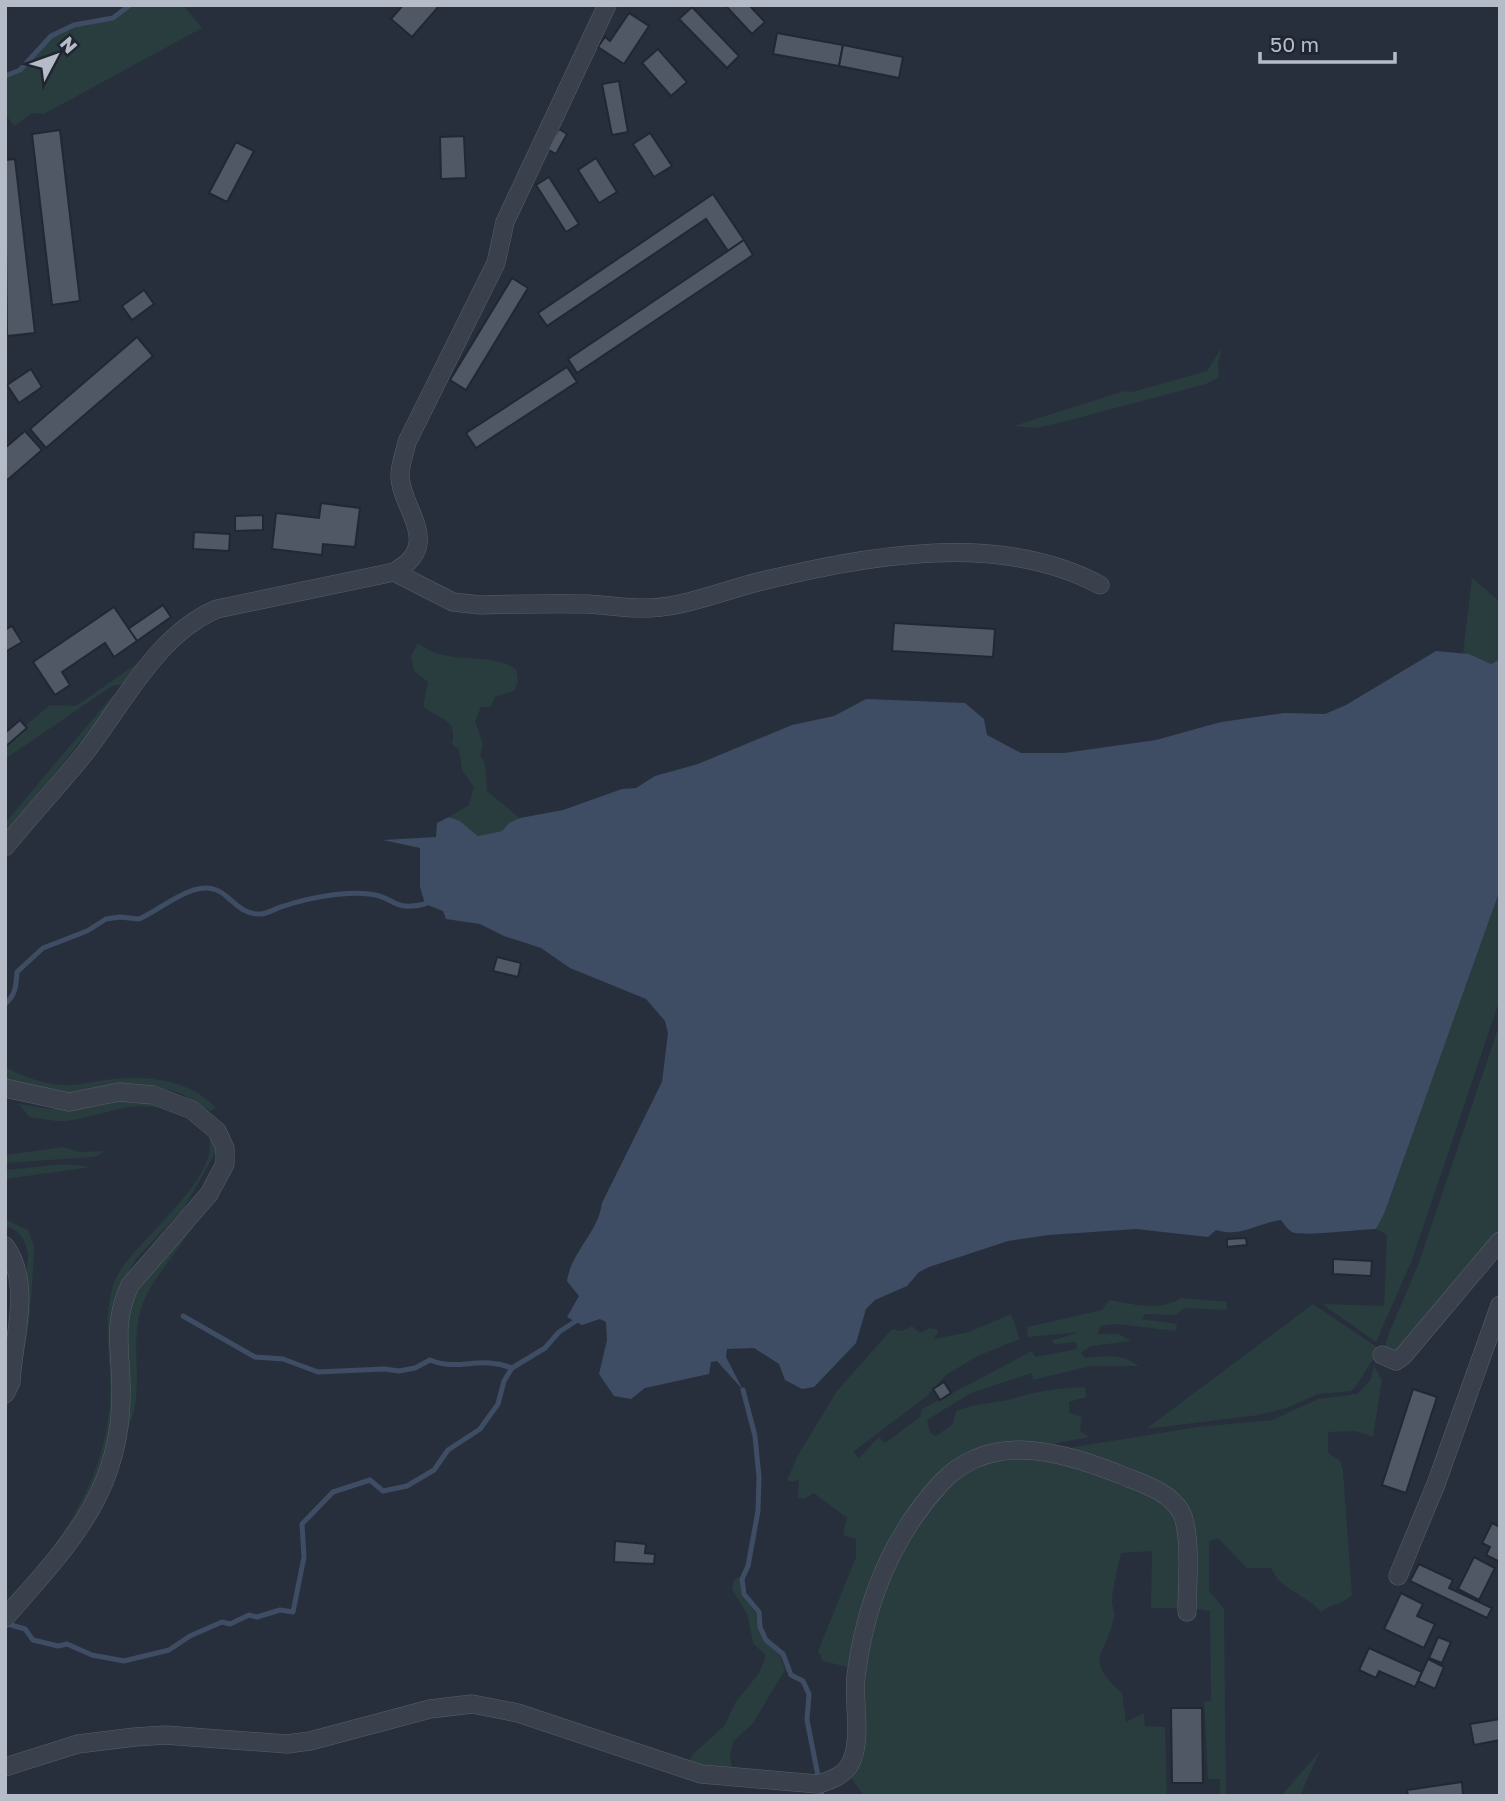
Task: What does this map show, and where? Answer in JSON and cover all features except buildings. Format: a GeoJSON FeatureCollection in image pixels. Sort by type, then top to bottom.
{"type":"FeatureCollection","features":[{"type":"Feature","properties":{"kind":"street"},"geometry":{"type":"LineString","coordinates":[[5,847],[85,752],[133,687],[177,634],[195,618],[217,609],[394,572],[410,564],[416,548],[417,520],[404,495],[400,474],[407,442],[496,262],[505,222],[607,5]]}},
{"type":"Feature","properties":{"kind":"street"},"geometry":{"type":"LineString","coordinates":[[394,572],[453,602],[481,605],[651,608],[850,564],[903,556],[955,554],[1031,560],[1076,572],[1100,585]]}},
{"type":"Feature","properties":{"kind":"street"},"geometry":{"type":"LineString","coordinates":[[5,1088],[69,1102],[118,1092],[153,1095],[192,1110],[217,1131],[225,1148],[225,1164],[209,1194],[130,1284],[122,1303],[117,1328],[121,1395],[117,1447],[103,1489],[66,1547],[5,1618]]}},
{"type":"Feature","properties":{"kind":"street"},"geometry":{"type":"LineString","coordinates":[[1382,1355],[1396,1361],[1403,1356],[1500,1241]]}},
{"type":"Feature","properties":{"kind":"street"},"geometry":{"type":"LineString","coordinates":[[5,1246],[19,1268],[11,1382],[5,1394]]}},
{"type":"Feature","properties":{"kind":"street"},"geometry":{"type":"LineString","coordinates":[[1398,1576],[1436,1484],[1500,1305]]}},
{"type":"Feature","properties":{"kind":"street"},"geometry":{"type":"LineString","coordinates":[[5,1767],[78,1744],[135,1737],[175,1736],[288,1744],[310,1741],[430,1709],[472,1704],[518,1713],[701,1774],[818,1784],[832,1780],[851,1763],[856,1746],[856,1678],[864,1632],[879,1581],[892,1550],[907,1526],[947,1478],[984,1455],[1010,1451],[1053,1451],[1161,1492],[1173,1501],[1185,1521],[1187,1612]]}},
{"type":"Feature","properties":{"kind":"shaded area"},"geometry":{"type":"Polygon","coordinates":[[[132,5],[183,5],[202,28],[44,114],[32,113],[14,126],[5,114],[5,78],[21,71],[52,37],[74,26],[114,20],[132,5]]]}},
{"type":"Feature","properties":{"kind":"shaded area"},"geometry":{"type":"Polygon","coordinates":[[[1222,347],[1218,363],[1219,377],[1206,384],[1055,424],[1036,428],[1014,426],[1124,391],[1132,392],[1207,371],[1222,347]]]}},
{"type":"Feature","properties":{"kind":"shaded area"},"geometry":{"type":"Polygon","coordinates":[[[1472,578],[1500,602],[1500,659],[1491,664],[1463,653],[1472,578]]]}},
{"type":"Feature","properties":{"kind":"shaded area"},"geometry":{"type":"Polygon","coordinates":[[[418,643],[441,655],[493,660],[516,669],[518,681],[514,691],[495,697],[491,707],[481,707],[475,721],[483,744],[480,756],[485,764],[487,791],[520,818],[509,823],[502,831],[478,836],[460,821],[449,817],[469,805],[474,787],[462,770],[459,750],[452,744],[450,724],[423,706],[428,682],[414,671],[411,656],[418,643]]]}},
{"type":"Feature","properties":{"kind":"shaded area"},"geometry":{"type":"Polygon","coordinates":[[[145,658],[128,683],[112,686],[5,759],[5,743],[50,705],[76,706],[145,658]]]}},
{"type":"Feature","properties":{"kind":"shaded area"},"geometry":{"type":"Polygon","coordinates":[[[121,692],[5,834],[5,823],[113,695],[121,692]]]}},
{"type":"Feature","properties":{"kind":"shaded area"},"geometry":{"type":"Polygon","coordinates":[[[1500,890],[1500,999],[1412,1260],[1376,1342],[1322,1304],[1384,1306],[1387,1235],[1376,1229],[1384,1214],[1500,890]]]}},
{"type":"Feature","properties":{"kind":"shaded area"},"geometry":{"type":"Polygon","coordinates":[[[1500,1023],[1500,1233],[1396,1353],[1385,1347],[1387,1338],[1418,1265],[1500,1023]]]}},
{"type":"Feature","properties":{"kind":"shaded area"},"geometry":{"type":"Polygon","coordinates":[[[5,1067],[33,1079],[62,1085],[135,1078],[165,1081],[193,1090],[216,1108],[211,1111],[180,1093],[159,1088],[69,1094],[6,1080],[5,1067]]]}},
{"type":"Feature","properties":{"kind":"shaded area"},"geometry":{"type":"Polygon","coordinates":[[[126,1096],[158,1100],[211,1126],[217,1150],[183,1209],[136,1259],[122,1284],[115,1422],[96,1482],[60,1542],[5,1605],[5,1601],[26,1580],[63,1533],[91,1480],[101,1452],[108,1423],[108,1310],[114,1283],[122,1268],[191,1188],[204,1168],[210,1148],[206,1130],[202,1125],[167,1110],[138,1106],[62,1121],[29,1117],[19,1104],[50,1109],[68,1108],[126,1096]]]}},
{"type":"Feature","properties":{"kind":"shaded area"},"geometry":{"type":"Polygon","coordinates":[[[63,1147],[80,1152],[106,1151],[94,1157],[5,1163],[5,1155],[63,1147]]]}},
{"type":"Feature","properties":{"kind":"shaded area"},"geometry":{"type":"Polygon","coordinates":[[[64,1164],[92,1167],[5,1179],[5,1170],[64,1164]]]}},
{"type":"Feature","properties":{"kind":"shaded area"},"geometry":{"type":"Polygon","coordinates":[[[198,1217],[152,1285],[141,1309],[136,1339],[136,1399],[128,1427],[128,1313],[138,1284],[198,1217]]]}},
{"type":"Feature","properties":{"kind":"shaded area"},"geometry":{"type":"Polygon","coordinates":[[[5,1219],[28,1230],[34,1246],[28,1330],[19,1372],[5,1411],[19,1364],[28,1255],[21,1236],[5,1226],[5,1219]]]}},
{"type":"Feature","properties":{"kind":"shaded area"},"geometry":{"type":"Polygon","coordinates":[[[1181,1298],[1227,1302],[1226,1310],[1186,1308],[1175,1315],[1145,1314],[1142,1319],[1177,1324],[1176,1331],[1116,1324],[1100,1326],[1098,1334],[1119,1334],[1131,1341],[1091,1346],[1081,1353],[1085,1358],[1119,1357],[1139,1366],[1090,1366],[1033,1380],[1032,1373],[971,1393],[927,1420],[930,1433],[936,1436],[953,1424],[956,1411],[964,1408],[1057,1389],[1085,1387],[1086,1397],[1069,1402],[1069,1413],[1082,1417],[1080,1431],[1089,1437],[1033,1448],[993,1451],[915,1510],[855,1669],[823,1661],[818,1651],[856,1557],[856,1539],[843,1535],[847,1518],[814,1493],[804,1499],[798,1498],[799,1479],[793,1482],[787,1480],[798,1455],[837,1391],[892,1329],[902,1331],[912,1326],[920,1333],[930,1328],[939,1330],[934,1339],[969,1332],[1011,1314],[1020,1339],[978,1356],[946,1375],[927,1396],[853,1452],[859,1458],[879,1437],[885,1443],[920,1417],[922,1409],[1032,1351],[1035,1357],[1077,1349],[1076,1342],[1055,1344],[1051,1341],[1079,1332],[1028,1337],[1027,1327],[1102,1310],[1109,1300],[1155,1306],[1181,1298]]]}},
{"type":"Feature","properties":{"kind":"shaded area"},"geometry":{"type":"Polygon","coordinates":[[[1313,1304],[1377,1347],[1379,1355],[1351,1391],[1318,1394],[1287,1408],[1259,1415],[1146,1429],[1313,1304]]]}},
{"type":"Feature","properties":{"kind":"shaded area"},"geometry":{"type":"Polygon","coordinates":[[[1374,1366],[1382,1380],[1373,1437],[1356,1431],[1328,1432],[1328,1453],[1340,1461],[1343,1471],[1352,1595],[1321,1612],[1281,1582],[1271,1568],[1247,1568],[1218,1538],[1209,1542],[1209,1591],[1224,1609],[1226,1796],[1220,1796],[1220,1779],[1208,1779],[1204,1701],[1211,1701],[1210,1611],[1190,1608],[1189,1515],[1062,1449],[1197,1427],[1272,1420],[1318,1399],[1357,1394],[1370,1381],[1374,1366]]]}},
{"type":"Feature","properties":{"kind":"shaded area"},"geometry":{"type":"Polygon","coordinates":[[[1016,1457],[1065,1461],[1158,1494],[1177,1514],[1184,1608],[1151,1608],[1152,1551],[1121,1553],[1112,1603],[1114,1617],[1100,1657],[1103,1672],[1122,1693],[1126,1722],[1144,1713],[1145,1726],[1165,1727],[1167,1796],[864,1796],[848,1773],[869,1651],[894,1567],[912,1530],[935,1497],[971,1469],[1016,1457]]]}},
{"type":"Feature","properties":{"kind":"shaded area"},"geometry":{"type":"Polygon","coordinates":[[[740,1576],[741,1593],[756,1613],[765,1641],[780,1655],[785,1670],[753,1723],[733,1742],[730,1754],[732,1768],[754,1776],[690,1763],[691,1756],[725,1725],[735,1703],[759,1673],[766,1656],[753,1643],[748,1616],[732,1589],[734,1580],[740,1576]]]}},
{"type":"Feature","properties":{"kind":"shaded area"},"geometry":{"type":"Polygon","coordinates":[[[1320,1751],[1300,1796],[1281,1796],[1320,1751]]]}},
{"type":"Feature","properties":{"kind":"water"},"geometry":{"type":"Polygon","coordinates":[[[1436,651],[1469,654],[1491,664],[1500,659],[1500,890],[1384,1214],[1376,1229],[1298,1233],[1291,1231],[1281,1220],[1241,1231],[1216,1230],[1208,1237],[1136,1229],[1049,1235],[1008,1241],[929,1267],[919,1272],[907,1286],[875,1300],[866,1309],[856,1343],[814,1387],[802,1389],[785,1380],[779,1364],[754,1348],[727,1349],[726,1357],[743,1390],[717,1361],[711,1362],[709,1374],[645,1388],[631,1399],[614,1396],[599,1374],[607,1340],[606,1322],[600,1319],[582,1325],[567,1317],[579,1296],[567,1281],[569,1271],[600,1214],[602,1203],[662,1082],[668,1033],[665,1021],[646,999],[570,968],[541,948],[504,936],[480,924],[446,919],[443,911],[425,904],[420,887],[420,848],[383,840],[436,837],[437,823],[449,817],[460,821],[478,836],[502,831],[509,823],[520,818],[563,810],[622,789],[636,788],[655,776],[698,764],[792,725],[834,716],[866,699],[965,703],[984,719],[987,735],[1021,753],[1064,753],[1156,740],[1221,722],[1284,713],[1325,714],[1346,705],[1436,651]]]}},
{"type":"Feature","properties":{"kind":"waterway"},"geometry":{"type":"LineString","coordinates":[[5,76],[20,70],[51,36],[74,25],[113,18],[130,5]]}},
{"type":"Feature","properties":{"kind":"waterway"},"geometry":{"type":"LineString","coordinates":[[5,1004],[13,993],[17,972],[43,948],[87,931],[106,919],[139,919],[193,890],[216,890],[253,914],[265,913],[304,900],[348,893],[377,895],[399,905],[425,904]]}},
{"type":"Feature","properties":{"kind":"waterway"},"geometry":{"type":"LineString","coordinates":[[183,1316],[255,1357],[283,1359],[318,1372],[384,1369],[399,1371],[415,1368],[430,1360],[451,1364],[490,1363],[512,1368]]}},
{"type":"Feature","properties":{"kind":"waterway"},"geometry":{"type":"LineString","coordinates":[[11,1625],[25,1629],[33,1640],[58,1646],[67,1644],[92,1655],[124,1661],[169,1650],[190,1636],[222,1622],[230,1624],[249,1615],[257,1617],[280,1610],[293,1612],[304,1557],[302,1524],[333,1492],[370,1480],[383,1491],[407,1486],[434,1470],[448,1450],[480,1429],[498,1404],[504,1381],[512,1368],[545,1348],[559,1332],[576,1321]]}},
{"type":"Feature","properties":{"kind":"waterway"},"geometry":{"type":"LineString","coordinates":[[743,1390],[755,1436],[759,1477],[758,1511],[748,1566],[742,1579],[744,1594],[759,1612],[760,1627],[766,1640],[783,1654],[791,1675],[803,1681],[809,1694],[807,1720],[822,1796]]}}]}
